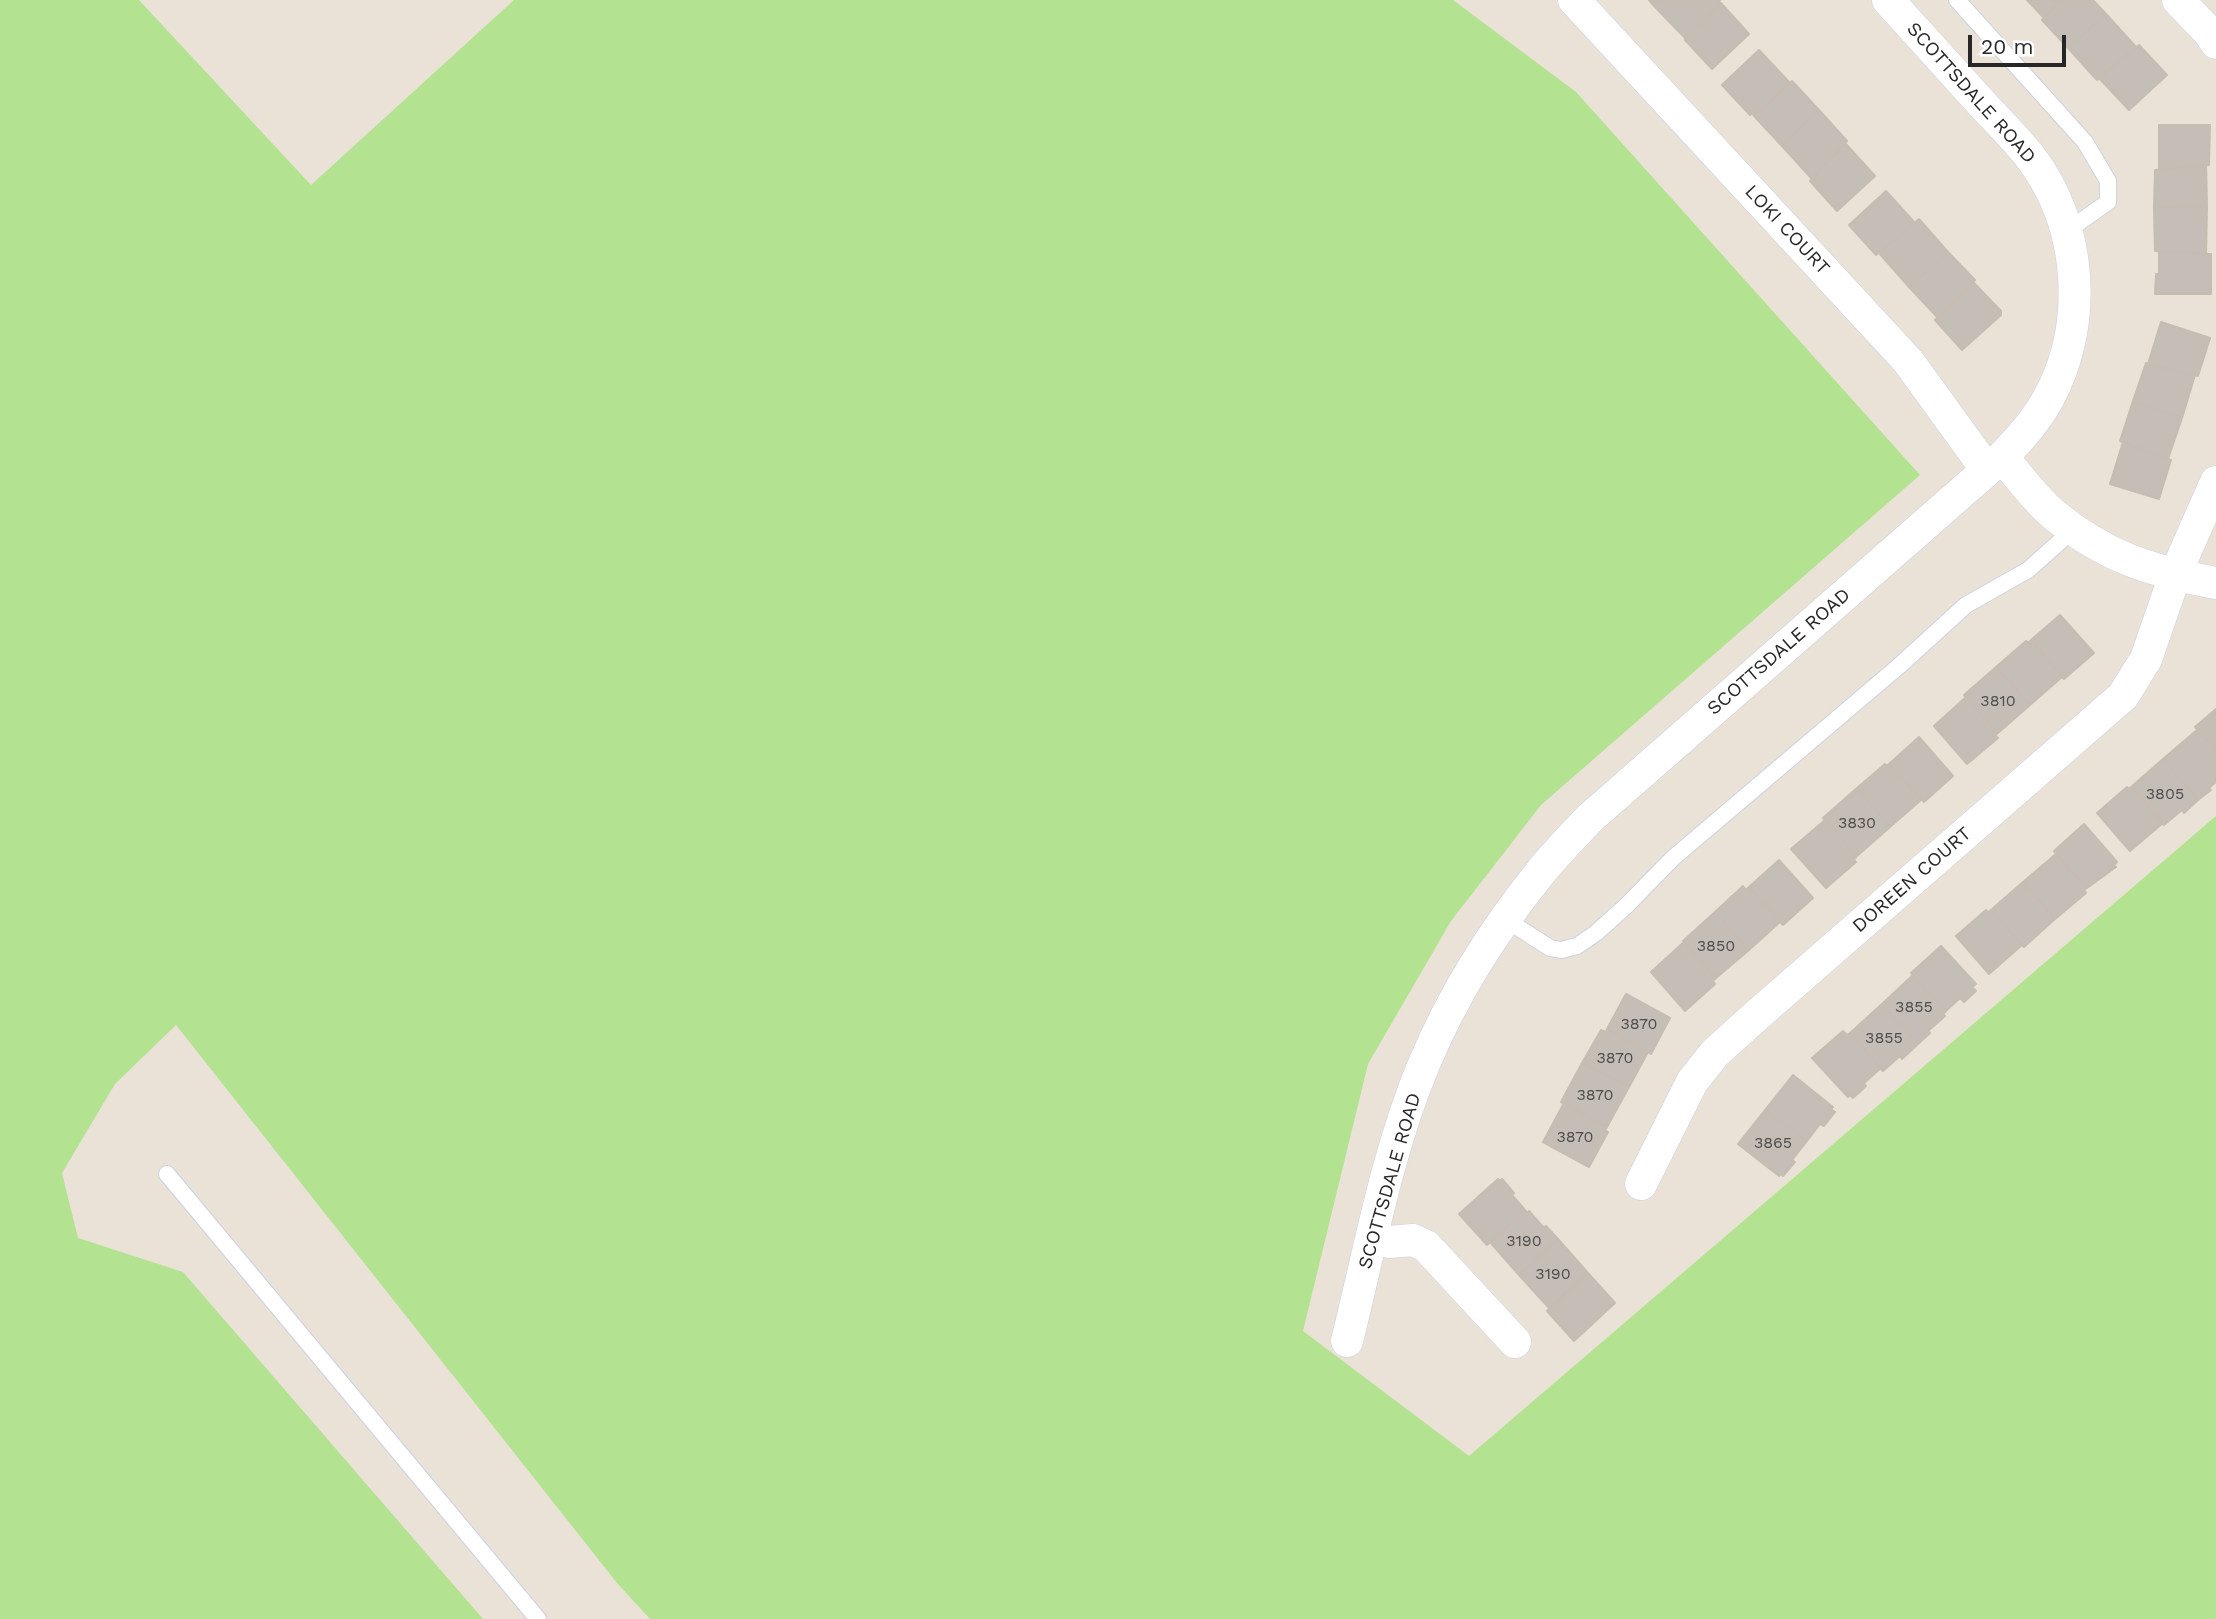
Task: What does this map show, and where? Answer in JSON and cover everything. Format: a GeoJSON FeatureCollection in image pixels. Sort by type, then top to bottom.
{"type":"FeatureCollection","features":[{"type":"Feature","properties":{"kind":"street","name":"LOKI COURT"},"geometry":{"type":"LineString","coordinates":[[1574,0],[1908,361],[1994,464],[2092,542],[2133,563],[2216,583]]}},
{"type":"Feature","properties":{"kind":"street","name":"SCOTTSDALE ROAD"},"geometry":{"type":"LineString","coordinates":[[1347,1341],[1395,1150],[1424,1065],[1458,993],[1504,919],[1541,872],[1590,818],[2022,437],[2048,399],[2065,358],[2074,314],[2074,272],[2067,231],[2052,192],[2031,158],[1888,0]]}},
{"type":"Feature","properties":{"kind":"street"},"geometry":{"type":"LineString","coordinates":[[2178,0],[2216,43]]}},
{"type":"Feature","properties":{"kind":"street","name":"DOREEN COURT"},"geometry":{"type":"LineString","coordinates":[[1641,1184],[1692,1082],[1715,1053],[2123,696],[2146,659],[2175,575],[2216,482]]}},
{"type":"Feature","properties":{"kind":"street"},"geometry":{"type":"LineString","coordinates":[[1373,1237],[1389,1242],[1413,1240],[1426,1246],[1515,1342]]}},
{"type":"Feature","properties":{"kind":"lane"},"geometry":{"type":"LineString","coordinates":[[1957,0],[2085,142],[2108,181],[2108,202],[2067,231]]}},
{"type":"Feature","properties":{"kind":"lane"},"geometry":{"type":"LineString","coordinates":[[1504,919],[1550,948],[1561,950],[1577,946],[1596,933],[1628,905],[1673,858],[1899,666],[1966,605],[2028,570],[2074,529]]}},
{"type":"Feature","properties":{"kind":"lane"},"geometry":{"type":"LineString","coordinates":[[167,1174],[538,1619]]}},
{"type":"Feature","properties":{"kind":"green space"},"geometry":{"type":"Polygon","coordinates":[[[0,0],[139,0],[311,185],[514,0],[1453,0],[1576,92],[1920,475],[1541,805],[1451,921],[1368,1064],[1303,1331],[1469,1456],[2216,816],[2216,1619],[650,1619],[617,1583],[176,1025],[115,1084],[62,1173],[78,1238],[183,1272],[483,1619],[0,1619],[0,0]]]}},
{"type":"Feature","properties":{"kind":"building"},"geometry":{"type":"Polygon","coordinates":[[[1649,0],[1663,0],[1655,7],[1649,0]]]}},
{"type":"Feature","properties":{"kind":"building"},"geometry":{"type":"Polygon","coordinates":[[[1663,0],[1720,0],[1718,2],[1721,3],[1686,39],[1655,7],[1663,0]]]}},
{"type":"Feature","properties":{"kind":"building"},"geometry":{"type":"Polygon","coordinates":[[[2027,0],[2061,0],[2044,18],[2027,0]]]}},
{"type":"Feature","properties":{"kind":"building"},"geometry":{"type":"Polygon","coordinates":[[[2061,0],[2093,0],[2106,14],[2068,48],[2042,20],[2061,0]]]}},
{"type":"Feature","properties":{"kind":"building"},"geometry":{"type":"Polygon","coordinates":[[[1721,3],[1749,34],[1712,69],[1685,40],[1721,3]]]}},
{"type":"Feature","properties":{"kind":"building"},"geometry":{"type":"Polygon","coordinates":[[[2106,14],[2136,47],[2097,80],[2068,48],[2106,14]]]}},
{"type":"Feature","properties":{"kind":"building"},"geometry":{"type":"Polygon","coordinates":[[[2139,45],[2167,75],[2129,110],[2099,78],[2139,45]]]}},
{"type":"Feature","properties":{"kind":"building"},"geometry":{"type":"Polygon","coordinates":[[[1759,50],[1790,83],[1754,116],[1722,85],[1759,50]]]}},
{"type":"Feature","properties":{"kind":"building"},"geometry":{"type":"Polygon","coordinates":[[[1792,81],[1819,110],[1782,146],[1754,116],[1792,81]]]}},
{"type":"Feature","properties":{"kind":"building"},"geometry":{"type":"Polygon","coordinates":[[[1819,110],[1847,141],[1812,179],[1782,146],[1819,110]]]}},
{"type":"Feature","properties":{"kind":"building"},"geometry":{"type":"Polygon","coordinates":[[[2159,125],[2210,125],[2209,165],[2159,170],[2159,125]]]}},
{"type":"Feature","properties":{"kind":"building"},"geometry":{"type":"Polygon","coordinates":[[[1845,143],[1875,176],[1837,211],[1810,181],[1845,143]]]}},
{"type":"Feature","properties":{"kind":"building"},"geometry":{"type":"Polygon","coordinates":[[[2206,165],[2207,206],[2154,208],[2155,170],[2206,165]]]}},
{"type":"Feature","properties":{"kind":"building"},"geometry":{"type":"Polygon","coordinates":[[[1886,191],[1915,223],[1876,255],[1849,225],[1886,191]]]}},
{"type":"Feature","properties":{"kind":"building"},"geometry":{"type":"Polygon","coordinates":[[[2207,206],[2206,254],[2155,251],[2154,208],[2207,206]]]}},
{"type":"Feature","properties":{"kind":"building"},"geometry":{"type":"Polygon","coordinates":[[[1919,219],[1948,252],[1909,287],[1879,253],[1919,219]]]}},
{"type":"Feature","properties":{"kind":"building"},"geometry":{"type":"Polygon","coordinates":[[[2159,251],[2211,254],[2211,294],[2155,294],[2156,274],[2159,274],[2159,251]]]}},
{"type":"Feature","properties":{"kind":"building"},"geometry":{"type":"Polygon","coordinates":[[[1948,252],[1975,280],[1938,318],[1909,287],[1948,252]]]}},
{"type":"Feature","properties":{"kind":"building"},"geometry":{"type":"Polygon","coordinates":[[[1973,282],[2001,311],[2001,315],[1962,350],[1935,320],[1973,282]]]}},
{"type":"Feature","properties":{"kind":"building"},"geometry":{"type":"Polygon","coordinates":[[[2161,322],[2210,338],[2198,376],[2148,364],[2161,322]]]}},
{"type":"Feature","properties":{"kind":"building"},"geometry":{"type":"Polygon","coordinates":[[[2146,363],[2195,375],[2182,418],[2133,401],[2146,363]]]}},
{"type":"Feature","properties":{"kind":"building"},"geometry":{"type":"Polygon","coordinates":[[[2133,401],[2182,418],[2168,459],[2120,441],[2133,401]]]}},
{"type":"Feature","properties":{"kind":"building"},"geometry":{"type":"Polygon","coordinates":[[[2123,442],[2171,460],[2159,499],[2110,484],[2123,442]]]}},
{"type":"Feature","properties":{"kind":"building"},"geometry":{"type":"Polygon","coordinates":[[[2060,615],[2094,653],[2064,679],[2031,640],[2060,615]]]}},
{"type":"Feature","properties":{"kind":"building"},"geometry":{"type":"Polygon","coordinates":[[[2031,640],[2062,677],[2030,705],[1996,667],[2026,641],[2028,643],[2031,640]]]}},
{"type":"Feature","properties":{"kind":"building"},"geometry":{"type":"Polygon","coordinates":[[[1996,667],[2030,705],[1998,733],[1964,695],[1996,667]]]}},
{"type":"Feature","properties":{"kind":"building"},"geometry":{"type":"Polygon","coordinates":[[[1966,697],[1998,733],[1995,735],[1998,738],[1967,764],[1934,726],[1966,697]]]}},
{"type":"Feature","properties":{"kind":"building"},"geometry":{"type":"Polygon","coordinates":[[[2216,709],[2216,751],[2195,727],[2216,709]]]}},
{"type":"Feature","properties":{"kind":"building"},"geometry":{"type":"Polygon","coordinates":[[[2197,730],[2216,751],[2216,782],[2209,788],[2211,790],[2198,800],[2163,759],[2197,730]]]}},
{"type":"Feature","properties":{"kind":"building"},"geometry":{"type":"Polygon","coordinates":[[[1919,737],[1953,776],[1924,802],[1889,764],[1919,737]]]}},
{"type":"Feature","properties":{"kind":"building"},"geometry":{"type":"Polygon","coordinates":[[[2163,759],[2198,800],[2184,813],[2182,810],[2164,825],[2131,787],[2163,759]]]}},
{"type":"Feature","properties":{"kind":"building"},"geometry":{"type":"Polygon","coordinates":[[[1885,764],[1889,764],[1921,800],[1890,827],[1857,788],[1885,764]]]}},
{"type":"Feature","properties":{"kind":"building"},"geometry":{"type":"Polygon","coordinates":[[[2127,787],[2131,787],[2163,823],[2130,851],[2097,813],[2127,787]]]}},
{"type":"Feature","properties":{"kind":"building"},"geometry":{"type":"Polygon","coordinates":[[[1857,788],[1890,827],[1857,856],[1823,818],[1857,788]]]}},
{"type":"Feature","properties":{"kind":"building"},"geometry":{"type":"Polygon","coordinates":[[[1825,820],[1857,856],[1854,859],[1856,862],[1826,888],[1791,849],[1825,820]]]}},
{"type":"Feature","properties":{"kind":"building"},"geometry":{"type":"Polygon","coordinates":[[[2084,824],[2117,862],[2114,865],[2116,867],[2087,888],[2054,851],[2084,824]]]}},
{"type":"Feature","properties":{"kind":"building"},"geometry":{"type":"Polygon","coordinates":[[[2056,854],[2087,888],[2084,890],[2086,893],[2055,919],[2023,882],[2056,854]]]}},
{"type":"Feature","properties":{"kind":"building"},"geometry":{"type":"Polygon","coordinates":[[[1779,860],[1813,898],[1783,925],[1749,887],[1779,860]]]}},
{"type":"Feature","properties":{"kind":"building"},"geometry":{"type":"Polygon","coordinates":[[[2023,882],[2055,919],[2024,947],[1991,910],[2023,882]]]}},
{"type":"Feature","properties":{"kind":"building"},"geometry":{"type":"Polygon","coordinates":[[[1743,886],[1746,890],[1749,887],[1780,922],[1749,950],[1715,912],[1743,886]]]}},
{"type":"Feature","properties":{"kind":"building"},"geometry":{"type":"Polygon","coordinates":[[[1986,910],[1991,910],[2022,945],[1989,974],[1956,936],[1986,910]]]}},
{"type":"Feature","properties":{"kind":"building"},"geometry":{"type":"Polygon","coordinates":[[[1715,912],[1749,950],[1716,978],[1683,941],[1715,912]]]}},
{"type":"Feature","properties":{"kind":"building"},"geometry":{"type":"Polygon","coordinates":[[[1684,942],[1716,978],[1713,981],[1715,984],[1685,1011],[1651,972],[1684,942]]]}},
{"type":"Feature","properties":{"kind":"building"},"geometry":{"type":"Polygon","coordinates":[[[1941,946],[1976,984],[1972,987],[1976,991],[1964,1002],[1960,998],[1946,1011],[1911,973],[1941,946]]]}},
{"type":"Feature","properties":{"kind":"building"},"geometry":{"type":"Polygon","coordinates":[[[1913,975],[1946,1011],[1943,1014],[1945,1016],[1918,1044],[1882,1004],[1913,975]]]}},
{"type":"Feature","properties":{"kind":"building"},"geometry":{"type":"Polygon","coordinates":[[[1626,994],[1670,1018],[1651,1054],[1607,1029],[1626,994]]]}},
{"type":"Feature","properties":{"kind":"building"},"geometry":{"type":"Polygon","coordinates":[[[1882,1004],[1918,1044],[1902,1059],[1900,1056],[1883,1071],[1850,1033],[1882,1004]]]}},
{"type":"Feature","properties":{"kind":"building"},"geometry":{"type":"Polygon","coordinates":[[[1607,1029],[1648,1052],[1629,1087],[1582,1063],[1601,1030],[1606,1032],[1607,1029]]]}},
{"type":"Feature","properties":{"kind":"building"},"geometry":{"type":"Polygon","coordinates":[[[1843,1031],[1847,1035],[1850,1033],[1881,1068],[1864,1083],[1866,1086],[1853,1098],[1850,1095],[1848,1097],[1812,1058],[1843,1031]]]}},
{"type":"Feature","properties":{"kind":"building"},"geometry":{"type":"Polygon","coordinates":[[[1582,1063],[1629,1087],[1607,1127],[1561,1102],[1582,1063]]]}},
{"type":"Feature","properties":{"kind":"building"},"geometry":{"type":"Polygon","coordinates":[[[1793,1075],[1833,1107],[1831,1110],[1835,1112],[1824,1126],[1820,1124],[1807,1141],[1765,1110],[1793,1075]]]}},
{"type":"Feature","properties":{"kind":"building"},"geometry":{"type":"Polygon","coordinates":[[[1564,1103],[1607,1127],[1605,1130],[1608,1132],[1589,1167],[1543,1142],[1564,1103]]]}},
{"type":"Feature","properties":{"kind":"building"},"geometry":{"type":"Polygon","coordinates":[[[1765,1110],[1807,1141],[1783,1176],[1779,1176],[1738,1144],[1765,1110]]]}},
{"type":"Feature","properties":{"kind":"building"},"geometry":{"type":"Polygon","coordinates":[[[1498,1179],[1502,1179],[1525,1210],[1487,1245],[1459,1214],[1498,1179]]]}},
{"type":"Feature","properties":{"kind":"building"},"geometry":{"type":"Polygon","coordinates":[[[1525,1210],[1558,1239],[1519,1275],[1490,1242],[1525,1210]]]}},
{"type":"Feature","properties":{"kind":"building"},"geometry":{"type":"Polygon","coordinates":[[[1558,1239],[1588,1273],[1549,1308],[1519,1275],[1558,1239]]]}},
{"type":"Feature","properties":{"kind":"building"},"geometry":{"type":"Polygon","coordinates":[[[1588,1273],[1615,1303],[1574,1341],[1547,1311],[1588,1273]]]}}]}
